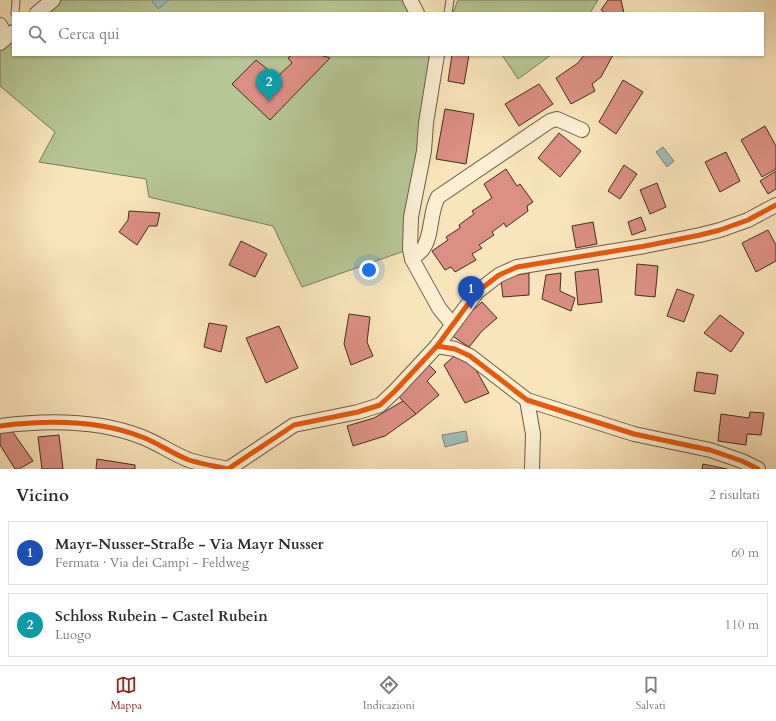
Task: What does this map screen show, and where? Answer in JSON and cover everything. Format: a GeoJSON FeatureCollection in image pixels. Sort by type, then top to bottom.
{"type":"FeatureCollection","features":[{"type":"Feature","properties":{"kind":"street"},"geometry":{"type":"LineString","coordinates":[[38,12],[53,0]]}},
{"type":"Feature","properties":{"kind":"street"},"geometry":{"type":"LineString","coordinates":[[410,0],[416,12]]}},
{"type":"Feature","properties":{"kind":"street"},"geometry":{"type":"LineString","coordinates":[[0,25],[6,38]]}},
{"type":"Feature","properties":{"kind":"street"},"geometry":{"type":"LineString","coordinates":[[437,56],[426,123],[424,151],[411,218],[410,248],[412,259],[439,308],[452,324]]}},
{"type":"Feature","properties":{"kind":"street"},"geometry":{"type":"LineString","coordinates":[[412,259],[423,249],[428,236],[434,205],[438,198],[550,121],[557,119],[582,130]]}},
{"type":"Feature","properties":{"kind":"street"},"geometry":{"type":"LineString","coordinates":[[0,426],[28,422],[64,422],[111,428],[142,437],[189,460],[228,469],[294,425],[358,412],[380,405],[437,346],[477,292],[499,275],[517,267],[645,246],[720,230],[748,220],[776,205]]}},
{"type":"Feature","properties":{"kind":"street"},"geometry":{"type":"LineString","coordinates":[[437,346],[455,349],[470,356],[527,400],[634,434],[710,450],[742,461],[758,469]]}},
{"type":"Feature","properties":{"kind":"street"},"geometry":{"type":"LineString","coordinates":[[527,400],[533,434],[532,469]]}},
{"type":"Feature","properties":{"kind":"lane"},"geometry":{"type":"LineString","coordinates":[[15,12],[16,0]]}},
{"type":"Feature","properties":{"kind":"lane"},"geometry":{"type":"LineString","coordinates":[[448,12],[450,0]]}},
{"type":"Feature","properties":{"kind":"green space"},"geometry":{"type":"Polygon","coordinates":[[[53,0],[410,0],[416,12],[38,12],[53,0]]]}},
{"type":"Feature","properties":{"kind":"green space"},"geometry":{"type":"Polygon","coordinates":[[[458,0],[598,0],[591,12],[453,12],[458,0]]]}},
{"type":"Feature","properties":{"kind":"green space"},"geometry":{"type":"Polygon","coordinates":[[[12,33],[12,56],[437,56],[410,249],[302,287],[273,226],[149,197],[146,179],[39,162],[55,132],[0,86],[0,43],[12,33]]]}},
{"type":"Feature","properties":{"kind":"green space"},"geometry":{"type":"Polygon","coordinates":[[[503,56],[550,56],[518,79],[503,56]]]}},
{"type":"Feature","properties":{"kind":"water"},"geometry":{"type":"Polygon","coordinates":[[[169,0],[158,9],[152,1],[169,0]]]}},
{"type":"Feature","properties":{"kind":"water"},"geometry":{"type":"Polygon","coordinates":[[[663,147],[674,161],[667,167],[656,152],[663,147]]]}},
{"type":"Feature","properties":{"kind":"water"},"geometry":{"type":"Polygon","coordinates":[[[466,431],[468,441],[445,447],[442,435],[466,431]]]}},
{"type":"Feature","properties":{"kind":"building"},"geometry":{"type":"Polygon","coordinates":[[[608,0],[621,0],[624,12],[604,12],[601,10],[608,0]]]}},
{"type":"Feature","properties":{"kind":"building"},"geometry":{"type":"Polygon","coordinates":[[[291,56],[323,56],[330,58],[270,120],[232,84],[256,60],[277,77],[292,63],[288,58],[291,56]]]}},
{"type":"Feature","properties":{"kind":"building"},"geometry":{"type":"Polygon","coordinates":[[[452,56],[469,56],[464,84],[448,81],[452,56]]]}},
{"type":"Feature","properties":{"kind":"building"},"geometry":{"type":"Polygon","coordinates":[[[583,56],[612,56],[601,77],[592,84],[595,91],[571,104],[556,78],[578,63],[583,56]]]}},
{"type":"Feature","properties":{"kind":"building"},"geometry":{"type":"Polygon","coordinates":[[[623,80],[643,92],[616,134],[599,122],[623,80]]]}},
{"type":"Feature","properties":{"kind":"building"},"geometry":{"type":"Polygon","coordinates":[[[539,84],[553,104],[519,126],[505,104],[539,84]]]}},
{"type":"Feature","properties":{"kind":"building"},"geometry":{"type":"Polygon","coordinates":[[[445,109],[474,114],[466,164],[436,159],[445,109]]]}},
{"type":"Feature","properties":{"kind":"building"},"geometry":{"type":"Polygon","coordinates":[[[765,126],[776,146],[776,169],[762,177],[741,140],[765,126]]]}},
{"type":"Feature","properties":{"kind":"building"},"geometry":{"type":"Polygon","coordinates":[[[559,133],[581,151],[560,177],[538,158],[559,133]]]}},
{"type":"Feature","properties":{"kind":"building"},"geometry":{"type":"Polygon","coordinates":[[[726,152],[740,181],[720,192],[705,162],[726,152]]]}},
{"type":"Feature","properties":{"kind":"building"},"geometry":{"type":"Polygon","coordinates":[[[624,165],[637,174],[620,199],[608,191],[624,165]]]}},
{"type":"Feature","properties":{"kind":"building"},"geometry":{"type":"Polygon","coordinates":[[[506,169],[517,186],[520,184],[533,202],[527,206],[528,211],[506,227],[504,223],[492,232],[494,235],[479,245],[482,248],[472,254],[476,260],[455,272],[451,267],[445,270],[432,251],[448,240],[446,237],[460,228],[459,225],[474,214],[472,211],[492,198],[484,184],[506,169]]]}},
{"type":"Feature","properties":{"kind":"building"},"geometry":{"type":"Polygon","coordinates":[[[776,171],[776,189],[768,194],[760,181],[776,171]]]}},
{"type":"Feature","properties":{"kind":"building"},"geometry":{"type":"Polygon","coordinates":[[[657,183],[666,207],[650,214],[640,190],[657,183]]]}},
{"type":"Feature","properties":{"kind":"building"},"geometry":{"type":"Polygon","coordinates":[[[129,211],[160,213],[157,226],[149,226],[137,245],[119,232],[128,220],[129,211]]]}},
{"type":"Feature","properties":{"kind":"building"},"geometry":{"type":"Polygon","coordinates":[[[641,217],[646,230],[632,235],[628,222],[641,217]]]}},
{"type":"Feature","properties":{"kind":"building"},"geometry":{"type":"Polygon","coordinates":[[[593,222],[597,244],[576,248],[572,226],[593,222]]]}},
{"type":"Feature","properties":{"kind":"building"},"geometry":{"type":"Polygon","coordinates":[[[768,230],[776,245],[776,261],[756,272],[742,243],[768,230]]]}},
{"type":"Feature","properties":{"kind":"building"},"geometry":{"type":"Polygon","coordinates":[[[241,241],[267,254],[255,277],[229,265],[241,241]]]}},
{"type":"Feature","properties":{"kind":"building"},"geometry":{"type":"Polygon","coordinates":[[[637,264],[658,266],[655,297],[635,295],[637,264]]]}},
{"type":"Feature","properties":{"kind":"building"},"geometry":{"type":"Polygon","coordinates":[[[598,269],[602,302],[578,305],[575,272],[598,269]]]}},
{"type":"Feature","properties":{"kind":"building"},"geometry":{"type":"Polygon","coordinates":[[[529,273],[529,295],[503,297],[501,280],[516,275],[529,273]]]}},
{"type":"Feature","properties":{"kind":"building"},"geometry":{"type":"Polygon","coordinates":[[[561,273],[560,291],[575,298],[571,311],[542,299],[546,275],[561,273]]]}},
{"type":"Feature","properties":{"kind":"building"},"geometry":{"type":"Polygon","coordinates":[[[677,289],[694,295],[684,322],[667,316],[677,289]]]}},
{"type":"Feature","properties":{"kind":"building"},"geometry":{"type":"Polygon","coordinates":[[[482,302],[497,318],[482,331],[469,347],[451,335],[465,317],[482,302]]]}},
{"type":"Feature","properties":{"kind":"building"},"geometry":{"type":"Polygon","coordinates":[[[349,314],[370,317],[367,342],[373,356],[351,365],[344,344],[349,314]]]}},
{"type":"Feature","properties":{"kind":"building"},"geometry":{"type":"Polygon","coordinates":[[[720,315],[744,333],[731,352],[704,333],[720,315]]]}},
{"type":"Feature","properties":{"kind":"building"},"geometry":{"type":"Polygon","coordinates":[[[209,323],[227,326],[221,352],[204,347],[209,323]]]}},
{"type":"Feature","properties":{"kind":"building"},"geometry":{"type":"Polygon","coordinates":[[[279,326],[298,368],[266,383],[246,338],[279,326]]]}},
{"type":"Feature","properties":{"kind":"building"},"geometry":{"type":"Polygon","coordinates":[[[459,352],[471,361],[489,393],[465,403],[444,365],[459,352]]]}},
{"type":"Feature","properties":{"kind":"building"},"geometry":{"type":"Polygon","coordinates":[[[426,362],[436,372],[427,381],[439,395],[416,414],[397,395],[426,362]]]}},
{"type":"Feature","properties":{"kind":"building"},"geometry":{"type":"Polygon","coordinates":[[[697,372],[718,375],[715,394],[694,391],[697,372]]]}},
{"type":"Feature","properties":{"kind":"building"},"geometry":{"type":"Polygon","coordinates":[[[403,401],[416,414],[385,436],[353,446],[347,426],[374,418],[403,401]]]}},
{"type":"Feature","properties":{"kind":"building"},"geometry":{"type":"Polygon","coordinates":[[[750,412],[764,413],[761,435],[747,434],[746,445],[718,441],[721,414],[749,418],[750,412]]]}},
{"type":"Feature","properties":{"kind":"building"},"geometry":{"type":"Polygon","coordinates":[[[12,431],[33,461],[19,469],[15,469],[0,445],[0,432],[12,431]]]}},
{"type":"Feature","properties":{"kind":"building"},"geometry":{"type":"Polygon","coordinates":[[[59,435],[63,469],[42,469],[38,437],[59,435]]]}},
{"type":"Feature","properties":{"kind":"building"},"geometry":{"type":"Polygon","coordinates":[[[97,459],[135,465],[135,469],[96,469],[97,459]]]}},
{"type":"Feature","properties":{"kind":"building"},"geometry":{"type":"Polygon","coordinates":[[[703,464],[727,469],[702,469],[703,464]]]}},
{"type":"Feature","properties":{"kind":"cycle path"},"geometry":{"type":"LineString","coordinates":[[0,426],[54,422],[90,424],[108,427],[142,437],[189,460],[228,469],[294,425],[358,412],[380,405],[437,346],[477,292],[499,275],[517,267],[645,246],[720,230],[748,220],[776,205]]}},
{"type":"Feature","properties":{"kind":"cycle path"},"geometry":{"type":"LineString","coordinates":[[437,346],[455,349],[470,356],[527,400],[634,434],[710,450],[742,461],[758,469]]}},
{"type":"Feature","properties":{"kind":"place","name":"Schloss Rubein - Castel Rubein"},"geometry":{"type":"Point","coordinates":[269,102]}},
{"type":"Feature","properties":{"kind":"place","name":"Mayr-Nusser-Straße - Via Mayr Nusser"},"geometry":{"type":"Point","coordinates":[471,309]}}]}
